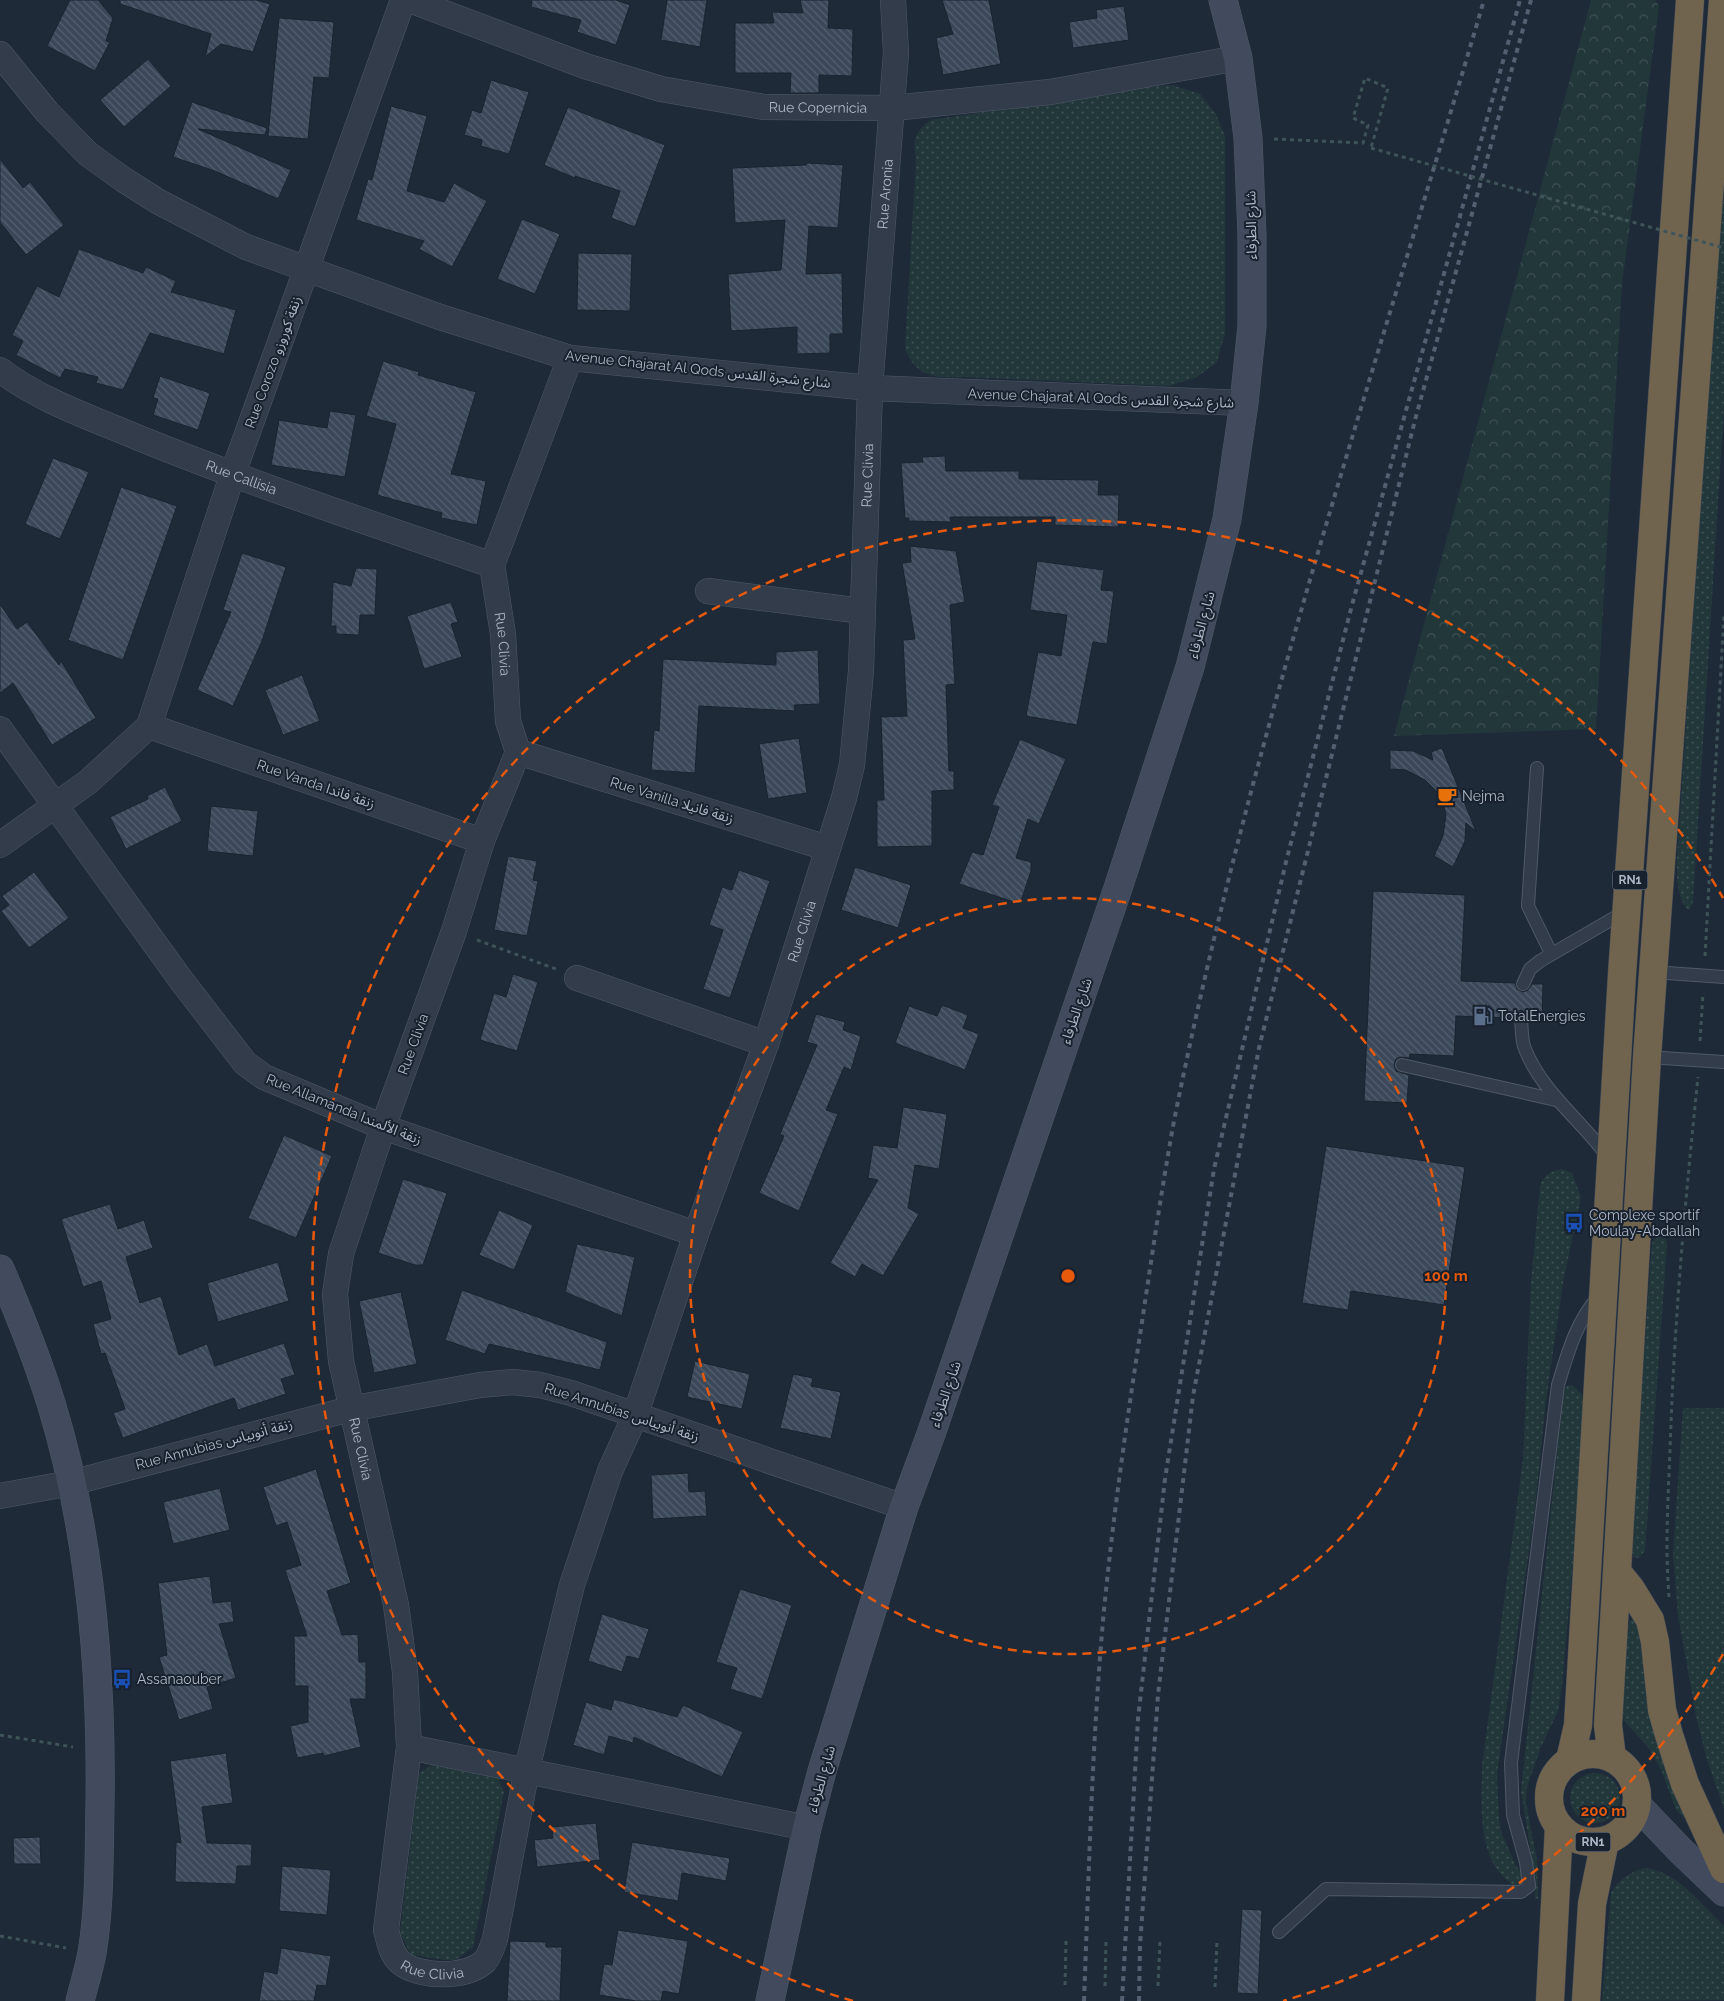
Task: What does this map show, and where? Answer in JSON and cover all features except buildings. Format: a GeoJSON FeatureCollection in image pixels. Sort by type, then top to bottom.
{"type":"FeatureCollection","features":[{"type":"Feature","properties":{"kind":"highway","name":"RN1"},"geometry":{"type":"LineString","coordinates":[[1638,1805],[1626,1828],[1605,1840],[1592,1842],[1580,1840],[1568,1835],[1552,1816],[1549,1790],[1560,1768],[1570,1760],[1578,1725],[1611,1162],[1690,0]]}},
{"type":"Feature","properties":{"kind":"highway","name":"RN1"},"geometry":{"type":"LineString","coordinates":[[1612,1758],[1608,1724],[1647,1057],[1723,0]]}},
{"type":"Feature","properties":{"kind":"highway"},"geometry":{"type":"LineString","coordinates":[[1618,1573],[1631,1589],[1650,1620],[1655,1642],[1662,1710],[1669,1735],[1685,1784],[1724,1869]]}},
{"type":"Feature","properties":{"kind":"highway"},"geometry":{"type":"LineString","coordinates":[[1570,1760],[1594,1753],[1612,1758],[1628,1769],[1634,1780],[1638,1805]]}},
{"type":"Feature","properties":{"kind":"highway","name":"RN1"},"geometry":{"type":"LineString","coordinates":[[1550,2001],[1559,1826]]}},
{"type":"Feature","properties":{"kind":"highway","name":"RN1"},"geometry":{"type":"LineString","coordinates":[[1586,2001],[1592,1904],[1605,1840]]}},
{"type":"Feature","properties":{"kind":"street","name":"Rue Corozo زنقة كوروزو"},"geometry":{"type":"LineString","coordinates":[[149,726],[232,476],[403,0]]}},
{"type":"Feature","properties":{"kind":"street","name":"Rue Copernicia"},"geometry":{"type":"LineString","coordinates":[[410,0],[585,66],[661,89],[764,107],[893,108],[1050,92],[1238,58]]}},
{"type":"Feature","properties":{"kind":"street","name":"Rue Aronia"},"geometry":{"type":"LineString","coordinates":[[870,388],[879,259],[893,108],[896,53],[893,0]]}},
{"type":"Feature","properties":{"kind":"street","name":"شارع الطرفاء"},"geometry":{"type":"LineString","coordinates":[[770,2001],[807,1828],[822,1771],[904,1507],[931,1434],[1118,888],[1190,667],[1227,519],[1244,403],[1252,326],[1252,235],[1248,138],[1238,58],[1223,0]]}},
{"type":"Feature","properties":{"kind":"street","name":"Avenue Chajarat Al Qods شارع شجرة القدس"},"geometry":{"type":"LineString","coordinates":[[0,54],[47,112],[88,154],[159,202],[246,247],[440,317],[570,358],[870,388],[1244,403]]}},
{"type":"Feature","properties":{"kind":"street","name":"Rue Clivia"},"geometry":{"type":"LineString","coordinates":[[570,358],[492,565],[502,634],[508,721],[518,752],[482,841],[454,931],[383,1127],[341,1254],[335,1294],[341,1361],[350,1409],[396,1605],[405,1672],[409,1747],[386,1930],[394,1954],[401,1962],[421,1971],[454,1974],[466,1971],[485,1960],[491,1950],[498,1925],[527,1769],[572,1585],[610,1471],[635,1416],[696,1234],[766,1044],[844,798],[856,736],[861,671],[870,388]]}},
{"type":"Feature","properties":{"kind":"street","name":"Rue Callisia"},"geometry":{"type":"LineString","coordinates":[[0,370],[14,381],[55,403],[232,476],[492,565]]}},
{"type":"Feature","properties":{"kind":"street"},"geometry":{"type":"LineString","coordinates":[[708,591],[862,611]]}},
{"type":"Feature","properties":{"kind":"street"},"geometry":{"type":"LineString","coordinates":[[0,845],[103,770],[149,726]]}},
{"type":"Feature","properties":{"kind":"street","name":"Rue Vanda زنقة فاندا"},"geometry":{"type":"LineString","coordinates":[[149,726],[482,841]]}},
{"type":"Feature","properties":{"kind":"street","name":"Rue Allamanda زنقة الألمندا"},"geometry":{"type":"LineString","coordinates":[[0,730],[181,980],[245,1063],[282,1086],[383,1127],[696,1234]]}},
{"type":"Feature","properties":{"kind":"street","name":"Rue Vanilla زنقة فانيلا"},"geometry":{"type":"LineString","coordinates":[[518,752],[827,848]]}},
{"type":"Feature","properties":{"kind":"street"},"geometry":{"type":"LineString","coordinates":[[577,978],[766,1044]]}},
{"type":"Feature","properties":{"kind":"street"},"geometry":{"type":"LineString","coordinates":[[0,1269],[16,1305],[51,1403],[71,1483],[86,1567],[96,1654],[101,1751],[97,1891],[92,1954],[80,2001]]}},
{"type":"Feature","properties":{"kind":"street","name":"Rue Annubias زنقة أنوبياس"},"geometry":{"type":"LineString","coordinates":[[0,1496],[71,1483],[350,1409],[480,1385],[513,1382],[540,1385],[571,1393],[904,1507]]}},
{"type":"Feature","properties":{"kind":"street"},"geometry":{"type":"LineString","coordinates":[[409,1747],[527,1769],[807,1828]]}},
{"type":"Feature","properties":{"kind":"street"},"geometry":{"type":"LineString","coordinates":[[1638,1805],[1681,1851],[1724,1892]]}},
{"type":"Feature","properties":{"kind":"lane"},"geometry":{"type":"LineString","coordinates":[[1537,768],[1528,906],[1551,953]]}},
{"type":"Feature","properties":{"kind":"lane"},"geometry":{"type":"LineString","coordinates":[[1523,984],[1530,969],[1551,953],[1628,910]]}},
{"type":"Feature","properties":{"kind":"lane"},"geometry":{"type":"LineString","coordinates":[[1653,972],[1724,977]]}},
{"type":"Feature","properties":{"kind":"lane"},"geometry":{"type":"LineString","coordinates":[[1521,1018],[1524,1048],[1556,1100],[1594,1139],[1611,1162]]}},
{"type":"Feature","properties":{"kind":"lane"},"geometry":{"type":"LineString","coordinates":[[1647,1057],[1724,1062]]}},
{"type":"Feature","properties":{"kind":"lane"},"geometry":{"type":"LineString","coordinates":[[1402,1065],[1556,1100]]}},
{"type":"Feature","properties":{"kind":"lane"},"geometry":{"type":"LineString","coordinates":[[1279,1932],[1326,1889],[1521,1892],[1529,1886],[1526,1862],[1513,1815],[1511,1763],[1553,1420],[1558,1385],[1573,1336],[1585,1312],[1604,1290]]}},
{"type":"Feature","properties":{"kind":"path"},"geometry":{"type":"LineString","coordinates":[[1248,138],[1363,143],[1368,125],[1353,118],[1365,78],[1388,88],[1371,148],[1724,248]]}},
{"type":"Feature","properties":{"kind":"path"},"geometry":{"type":"LineString","coordinates":[[1669,1603],[1666,1566],[1671,1402],[1680,1253],[1699,1060],[1724,614]]}},
{"type":"Feature","properties":{"kind":"path"},"geometry":{"type":"LineString","coordinates":[[454,931],[577,978]]}},
{"type":"Feature","properties":{"kind":"path"},"geometry":{"type":"LineString","coordinates":[[0,1735],[101,1751]]}},
{"type":"Feature","properties":{"kind":"path"},"geometry":{"type":"LineString","coordinates":[[0,1936],[92,1954]]}},
{"type":"Feature","properties":{"kind":"path"},"geometry":{"type":"LineString","coordinates":[[1105,1986],[1106,1940]]}},
{"type":"Feature","properties":{"kind":"path"},"geometry":{"type":"LineString","coordinates":[[1158,1986],[1160,1940]]}},
{"type":"Feature","properties":{"kind":"path"},"geometry":{"type":"LineString","coordinates":[[1065,1985],[1066,1941]]}},
{"type":"Feature","properties":{"kind":"path"},"geometry":{"type":"LineString","coordinates":[[1215,1987],[1217,1941]]}},
{"type":"Feature","properties":{"kind":"green space"},"geometry":{"type":"Polygon","coordinates":[[[1591,0],[1655,0],[1659,6],[1622,284],[1596,729],[1394,736],[1591,0]]]}},
{"type":"Feature","properties":{"kind":"green space"},"geometry":{"type":"Polygon","coordinates":[[[1172,85],[1200,94],[1216,114],[1225,136],[1225,333],[1217,362],[1197,377],[1169,386],[946,377],[929,374],[915,366],[905,348],[916,160],[915,142],[921,129],[931,120],[1172,85]]]}},
{"type":"Feature","properties":{"kind":"green space"},"geometry":{"type":"Polygon","coordinates":[[[1724,152],[1724,406],[1693,902],[1689,910],[1679,893],[1677,859],[1724,152]]]}},
{"type":"Feature","properties":{"kind":"green space"},"geometry":{"type":"Polygon","coordinates":[[[1562,1169],[1572,1173],[1581,1197],[1563,1283],[1546,1400],[1535,1508],[1497,1774],[1499,1820],[1502,1834],[1515,1864],[1525,1879],[1517,1887],[1503,1877],[1487,1849],[1482,1816],[1482,1766],[1523,1459],[1531,1282],[1540,1187],[1543,1179],[1548,1174],[1562,1169]]]}},
{"type":"Feature","properties":{"kind":"green space"},"geometry":{"type":"Polygon","coordinates":[[[1657,1236],[1666,1239],[1667,1244],[1645,1551],[1638,1558],[1634,1557],[1630,1550],[1652,1243],[1657,1236]]]}},
{"type":"Feature","properties":{"kind":"green space"},"geometry":{"type":"Polygon","coordinates":[[[1572,1385],[1582,1394],[1585,1427],[1562,1686],[1558,1711],[1541,1747],[1527,1787],[1526,1803],[1537,1860],[1538,1899],[1535,1899],[1534,1871],[1521,1791],[1563,1398],[1566,1386],[1572,1385]]]}},
{"type":"Feature","properties":{"kind":"green space"},"geometry":{"type":"Polygon","coordinates":[[[1683,1408],[1724,1408],[1724,1808],[1707,1760],[1696,1716],[1678,1615],[1673,1555],[1683,1408]]]}},
{"type":"Feature","properties":{"kind":"green space"},"geometry":{"type":"Polygon","coordinates":[[[1633,1618],[1637,1618],[1692,1825],[1676,1810],[1662,1772],[1649,1748],[1621,1715],[1623,1669],[1629,1622],[1633,1618]]]}},
{"type":"Feature","properties":{"kind":"green space"},"geometry":{"type":"Polygon","coordinates":[[[439,1761],[496,1774],[504,1792],[473,1947],[454,1961],[411,1955],[400,1933],[419,1773],[439,1761]]]}},
{"type":"Feature","properties":{"kind":"green space"},"geometry":{"type":"Polygon","coordinates":[[[1595,1773],[1604,1775],[1615,1784],[1620,1798],[1618,1807],[1609,1818],[1595,1823],[1586,1821],[1575,1812],[1570,1798],[1572,1789],[1581,1778],[1595,1773]]]}},
{"type":"Feature","properties":{"kind":"green space"},"geometry":{"type":"Polygon","coordinates":[[[1645,1868],[1657,1870],[1678,1882],[1724,1926],[1724,2000],[1602,2001],[1611,1893],[1625,1877],[1645,1868]]]}},
{"type":"Feature","properties":{"kind":"railway"},"geometry":{"type":"LineString","coordinates":[[1084,2001],[1089,1854],[1104,1610],[1130,1403],[1174,1121],[1239,837],[1277,697],[1358,418],[1484,0]]}},
{"type":"Feature","properties":{"kind":"railway"},"geometry":{"type":"LineString","coordinates":[[1122,2001],[1138,1719],[1165,1479],[1214,1169],[1286,862],[1352,605],[1520,0]]}},
{"type":"Feature","properties":{"kind":"railway"},"geometry":{"type":"LineString","coordinates":[[1139,2001],[1140,1945],[1158,1695],[1193,1396],[1259,1048],[1415,420],[1531,0]]}},
{"type":"Feature","properties":{"kind":"place","name":"Nejma"},"geometry":{"type":"Point","coordinates":[1447,796]}},
{"type":"Feature","properties":{"kind":"place","name":"TotalEnergies"},"geometry":{"type":"Point","coordinates":[1483,1016]}},
{"type":"Feature","properties":{"kind":"place","name":"Complexe sportif Moulay-Abdallah"},"geometry":{"type":"Point","coordinates":[1574,1223]}},
{"type":"Feature","properties":{"kind":"place","name":"Assanaouber"},"geometry":{"type":"Point","coordinates":[122,1679]}}]}
